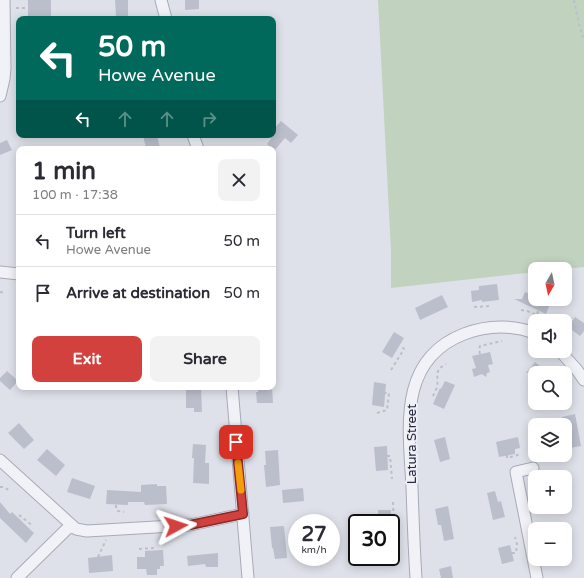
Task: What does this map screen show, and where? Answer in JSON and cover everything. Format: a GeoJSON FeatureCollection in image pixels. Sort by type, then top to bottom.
{"type":"FeatureCollection","features":[{"type":"Feature","properties":{"kind":"street"},"geometry":{"type":"LineString","coordinates":[[0,96],[5,68],[4,0]]}},
{"type":"Feature","properties":{"kind":"street"},"geometry":{"type":"LineString","coordinates":[[161,0],[165,16]]}},
{"type":"Feature","properties":{"kind":"street"},"geometry":{"type":"LineString","coordinates":[[0,272],[16,274]]}},
{"type":"Feature","properties":{"kind":"street","name":"Latura Street"},"geometry":{"type":"LineString","coordinates":[[416,578],[409,427],[412,394],[418,376],[428,360],[439,348],[449,341],[467,333],[498,327],[528,331]]}},
{"type":"Feature","properties":{"kind":"street"},"geometry":{"type":"LineString","coordinates":[[566,358],[584,380]]}},
{"type":"Feature","properties":{"kind":"street"},"geometry":{"type":"LineString","coordinates":[[232,390],[248,578]]}},
{"type":"Feature","properties":{"kind":"street"},"geometry":{"type":"LineString","coordinates":[[0,460],[76,529],[87,531],[190,525],[243,514]]}},
{"type":"Feature","properties":{"kind":"street"},"geometry":{"type":"LineString","coordinates":[[533,468],[516,472],[537,578]]}},
{"type":"Feature","properties":{"kind":"street"},"geometry":{"type":"LineString","coordinates":[[17,578],[71,525]]}},
{"type":"Feature","properties":{"kind":"path"},"geometry":{"type":"LineString","coordinates":[[574,0],[584,40]]}},
{"type":"Feature","properties":{"kind":"path"},"geometry":{"type":"LineString","coordinates":[[16,8],[28,8]]}},
{"type":"Feature","properties":{"kind":"path"},"geometry":{"type":"LineString","coordinates":[[0,292],[6,293]]}},
{"type":"Feature","properties":{"kind":"path"},"geometry":{"type":"LineString","coordinates":[[474,307],[491,306]]}},
{"type":"Feature","properties":{"kind":"path"},"geometry":{"type":"LineString","coordinates":[[520,310],[537,314],[538,311]]}},
{"type":"Feature","properties":{"kind":"path"},"geometry":{"type":"LineString","coordinates":[[480,354],[480,346],[502,341]]}},
{"type":"Feature","properties":{"kind":"path"},"geometry":{"type":"LineString","coordinates":[[391,370],[404,349],[401,346]]}},
{"type":"Feature","properties":{"kind":"path"},"geometry":{"type":"LineString","coordinates":[[433,396],[437,387],[436,374],[441,367],[446,364]]}},
{"type":"Feature","properties":{"kind":"path"},"geometry":{"type":"LineString","coordinates":[[377,414],[387,410],[389,393],[385,393]]}},
{"type":"Feature","properties":{"kind":"path"},"geometry":{"type":"LineString","coordinates":[[506,455],[507,458],[521,454]]}},
{"type":"Feature","properties":{"kind":"path"},"geometry":{"type":"LineString","coordinates":[[388,456],[390,456],[392,478]]}},
{"type":"Feature","properties":{"kind":"path"},"geometry":{"type":"LineString","coordinates":[[0,487],[3,486],[9,490]]}},
{"type":"Feature","properties":{"kind":"path"},"geometry":{"type":"LineString","coordinates":[[394,502],[394,514]]}},
{"type":"Feature","properties":{"kind":"path"},"geometry":{"type":"LineString","coordinates":[[116,505],[116,509],[118,511],[124,512]]}},
{"type":"Feature","properties":{"kind":"path"},"geometry":{"type":"LineString","coordinates":[[19,515],[33,526]]}},
{"type":"Feature","properties":{"kind":"path"},"geometry":{"type":"LineString","coordinates":[[512,554],[516,553],[517,544],[515,537]]}},
{"type":"Feature","properties":{"kind":"path"},"geometry":{"type":"LineString","coordinates":[[98,557],[106,538]]}},
{"type":"Feature","properties":{"kind":"path"},"geometry":{"type":"LineString","coordinates":[[139,549],[154,548],[154,551]]}},
{"type":"Feature","properties":{"kind":"green space"},"geometry":{"type":"Polygon","coordinates":[[[378,0],[584,0],[584,267],[572,268],[572,262],[528,262],[528,273],[391,288],[391,251],[378,0]]]}},
{"type":"Feature","properties":{"kind":"building"},"geometry":{"type":"Polygon","coordinates":[[[28,0],[51,0],[51,16],[28,16],[28,0]]]}},
{"type":"Feature","properties":{"kind":"building"},"geometry":{"type":"Polygon","coordinates":[[[115,0],[128,0],[128,16],[116,16],[115,0]]]}},
{"type":"Feature","properties":{"kind":"building"},"geometry":{"type":"Polygon","coordinates":[[[185,0],[199,0],[199,9],[185,10],[185,0]]]}},
{"type":"Feature","properties":{"kind":"building"},"geometry":{"type":"Polygon","coordinates":[[[281,121],[298,135],[291,143],[285,138],[276,149],[276,146],[269,146],[267,144],[272,138],[276,138],[276,127],[281,121]]]}},
{"type":"Feature","properties":{"kind":"building"},"geometry":{"type":"Polygon","coordinates":[[[144,138],[158,138],[160,146],[145,146],[144,138]]]}},
{"type":"Feature","properties":{"kind":"building"},"geometry":{"type":"Polygon","coordinates":[[[7,140],[12,150],[0,155],[0,143],[7,140]]]}},
{"type":"Feature","properties":{"kind":"building"},"geometry":{"type":"Polygon","coordinates":[[[497,284],[499,300],[482,302],[482,300],[472,302],[471,291],[479,290],[479,286],[497,284]]]}},
{"type":"Feature","properties":{"kind":"building"},"geometry":{"type":"Polygon","coordinates":[[[525,292],[528,293],[528,306],[514,299],[522,299],[525,292]]]}},
{"type":"Feature","properties":{"kind":"building"},"geometry":{"type":"Polygon","coordinates":[[[442,295],[448,307],[420,320],[415,308],[442,295]]]}},
{"type":"Feature","properties":{"kind":"building"},"geometry":{"type":"Polygon","coordinates":[[[529,306],[549,306],[546,314],[529,306]]]}},
{"type":"Feature","properties":{"kind":"building"},"geometry":{"type":"Polygon","coordinates":[[[575,317],[584,323],[584,331],[580,336],[572,330],[572,321],[575,317]]]}},
{"type":"Feature","properties":{"kind":"building"},"geometry":{"type":"Polygon","coordinates":[[[394,332],[404,338],[392,358],[382,352],[394,332]]]}},
{"type":"Feature","properties":{"kind":"building"},"geometry":{"type":"Polygon","coordinates":[[[490,352],[493,364],[488,365],[490,372],[487,373],[486,377],[482,374],[474,377],[472,369],[476,368],[472,356],[490,352]]]}},
{"type":"Feature","properties":{"kind":"building"},"geometry":{"type":"Polygon","coordinates":[[[535,362],[540,366],[532,366],[535,362]]]}},
{"type":"Feature","properties":{"kind":"building"},"geometry":{"type":"Polygon","coordinates":[[[7,371],[16,379],[16,383],[10,390],[0,381],[0,378],[7,371]]]}},
{"type":"Feature","properties":{"kind":"building"},"geometry":{"type":"Polygon","coordinates":[[[445,381],[455,385],[444,409],[433,404],[445,381]]]}},
{"type":"Feature","properties":{"kind":"building"},"geometry":{"type":"Polygon","coordinates":[[[374,382],[386,384],[384,407],[372,405],[374,382]]]}},
{"type":"Feature","properties":{"kind":"building"},"geometry":{"type":"Polygon","coordinates":[[[186,390],[201,390],[202,412],[194,412],[194,408],[186,408],[186,390]]]}},
{"type":"Feature","properties":{"kind":"building"},"geometry":{"type":"Polygon","coordinates":[[[258,390],[272,390],[273,403],[257,403],[256,392],[258,392],[258,390]]]}},
{"type":"Feature","properties":{"kind":"building"},"geometry":{"type":"Polygon","coordinates":[[[575,414],[581,446],[572,448],[572,418],[562,417],[575,414]]]}},
{"type":"Feature","properties":{"kind":"building"},"geometry":{"type":"Polygon","coordinates":[[[19,423],[34,440],[24,449],[8,433],[19,423]]]}},
{"type":"Feature","properties":{"kind":"building"},"geometry":{"type":"Polygon","coordinates":[[[445,437],[450,459],[440,462],[434,440],[445,437]]]}},
{"type":"Feature","properties":{"kind":"building"},"geometry":{"type":"Polygon","coordinates":[[[518,437],[520,448],[515,449],[515,454],[499,457],[496,442],[518,437]]]}},
{"type":"Feature","properties":{"kind":"building"},"geometry":{"type":"Polygon","coordinates":[[[193,444],[206,445],[205,463],[209,463],[209,484],[193,483],[193,444]]]}},
{"type":"Feature","properties":{"kind":"building"},"geometry":{"type":"Polygon","coordinates":[[[387,446],[388,470],[376,471],[374,447],[387,446]]]}},
{"type":"Feature","properties":{"kind":"building"},"geometry":{"type":"Polygon","coordinates":[[[47,449],[65,465],[56,476],[37,460],[47,449]]]}},
{"type":"Feature","properties":{"kind":"building"},"geometry":{"type":"Polygon","coordinates":[[[278,450],[280,485],[266,487],[264,465],[266,465],[265,451],[278,450]]]}},
{"type":"Feature","properties":{"kind":"building"},"geometry":{"type":"Polygon","coordinates":[[[72,478],[95,486],[90,499],[67,492],[72,478]]]}},
{"type":"Feature","properties":{"kind":"building"},"geometry":{"type":"Polygon","coordinates":[[[157,484],[157,486],[166,486],[167,504],[145,505],[144,502],[128,502],[128,505],[106,504],[107,490],[141,492],[141,485],[157,484]]]}},
{"type":"Feature","properties":{"kind":"building"},"geometry":{"type":"Polygon","coordinates":[[[303,488],[304,501],[283,503],[282,490],[303,488]]]}},
{"type":"Feature","properties":{"kind":"building"},"geometry":{"type":"Polygon","coordinates":[[[495,491],[498,502],[501,501],[505,517],[493,520],[487,493],[495,491]]]}},
{"type":"Feature","properties":{"kind":"building"},"geometry":{"type":"Polygon","coordinates":[[[0,502],[10,514],[12,512],[34,533],[26,543],[0,518],[0,502]]]}},
{"type":"Feature","properties":{"kind":"building"},"geometry":{"type":"Polygon","coordinates":[[[448,506],[454,539],[444,541],[441,525],[438,525],[435,509],[448,506]]]}},
{"type":"Feature","properties":{"kind":"building"},"geometry":{"type":"Polygon","coordinates":[[[378,510],[391,510],[391,514],[378,514],[378,510]]]}},
{"type":"Feature","properties":{"kind":"building"},"geometry":{"type":"Polygon","coordinates":[[[284,526],[287,558],[275,559],[272,548],[270,527],[284,526]]]}},
{"type":"Feature","properties":{"kind":"building"},"geometry":{"type":"Polygon","coordinates":[[[510,545],[514,561],[502,564],[498,548],[510,545]]]}},
{"type":"Feature","properties":{"kind":"building"},"geometry":{"type":"Polygon","coordinates":[[[163,550],[164,566],[160,566],[160,569],[157,569],[157,575],[147,575],[146,569],[137,569],[137,557],[145,557],[145,551],[163,550]]]}},
{"type":"Feature","properties":{"kind":"building"},"geometry":{"type":"Polygon","coordinates":[[[218,553],[218,567],[206,567],[205,564],[188,566],[187,556],[218,553]]]}},
{"type":"Feature","properties":{"kind":"building"},"geometry":{"type":"Polygon","coordinates":[[[112,555],[113,571],[89,573],[88,558],[112,555]]]}},
{"type":"Feature","properties":{"kind":"building"},"geometry":{"type":"Polygon","coordinates":[[[451,566],[453,578],[441,578],[439,569],[451,566]]]}},
{"type":"Feature","properties":{"kind":"slow traffic"},"geometry":{"type":"LineString","coordinates":[[238,463],[241,490]]}},
{"type":"Feature","properties":{"kind":"route"},"geometry":{"type":"LineString","coordinates":[[176,526],[190,525],[243,514],[236,442]]}}]}
